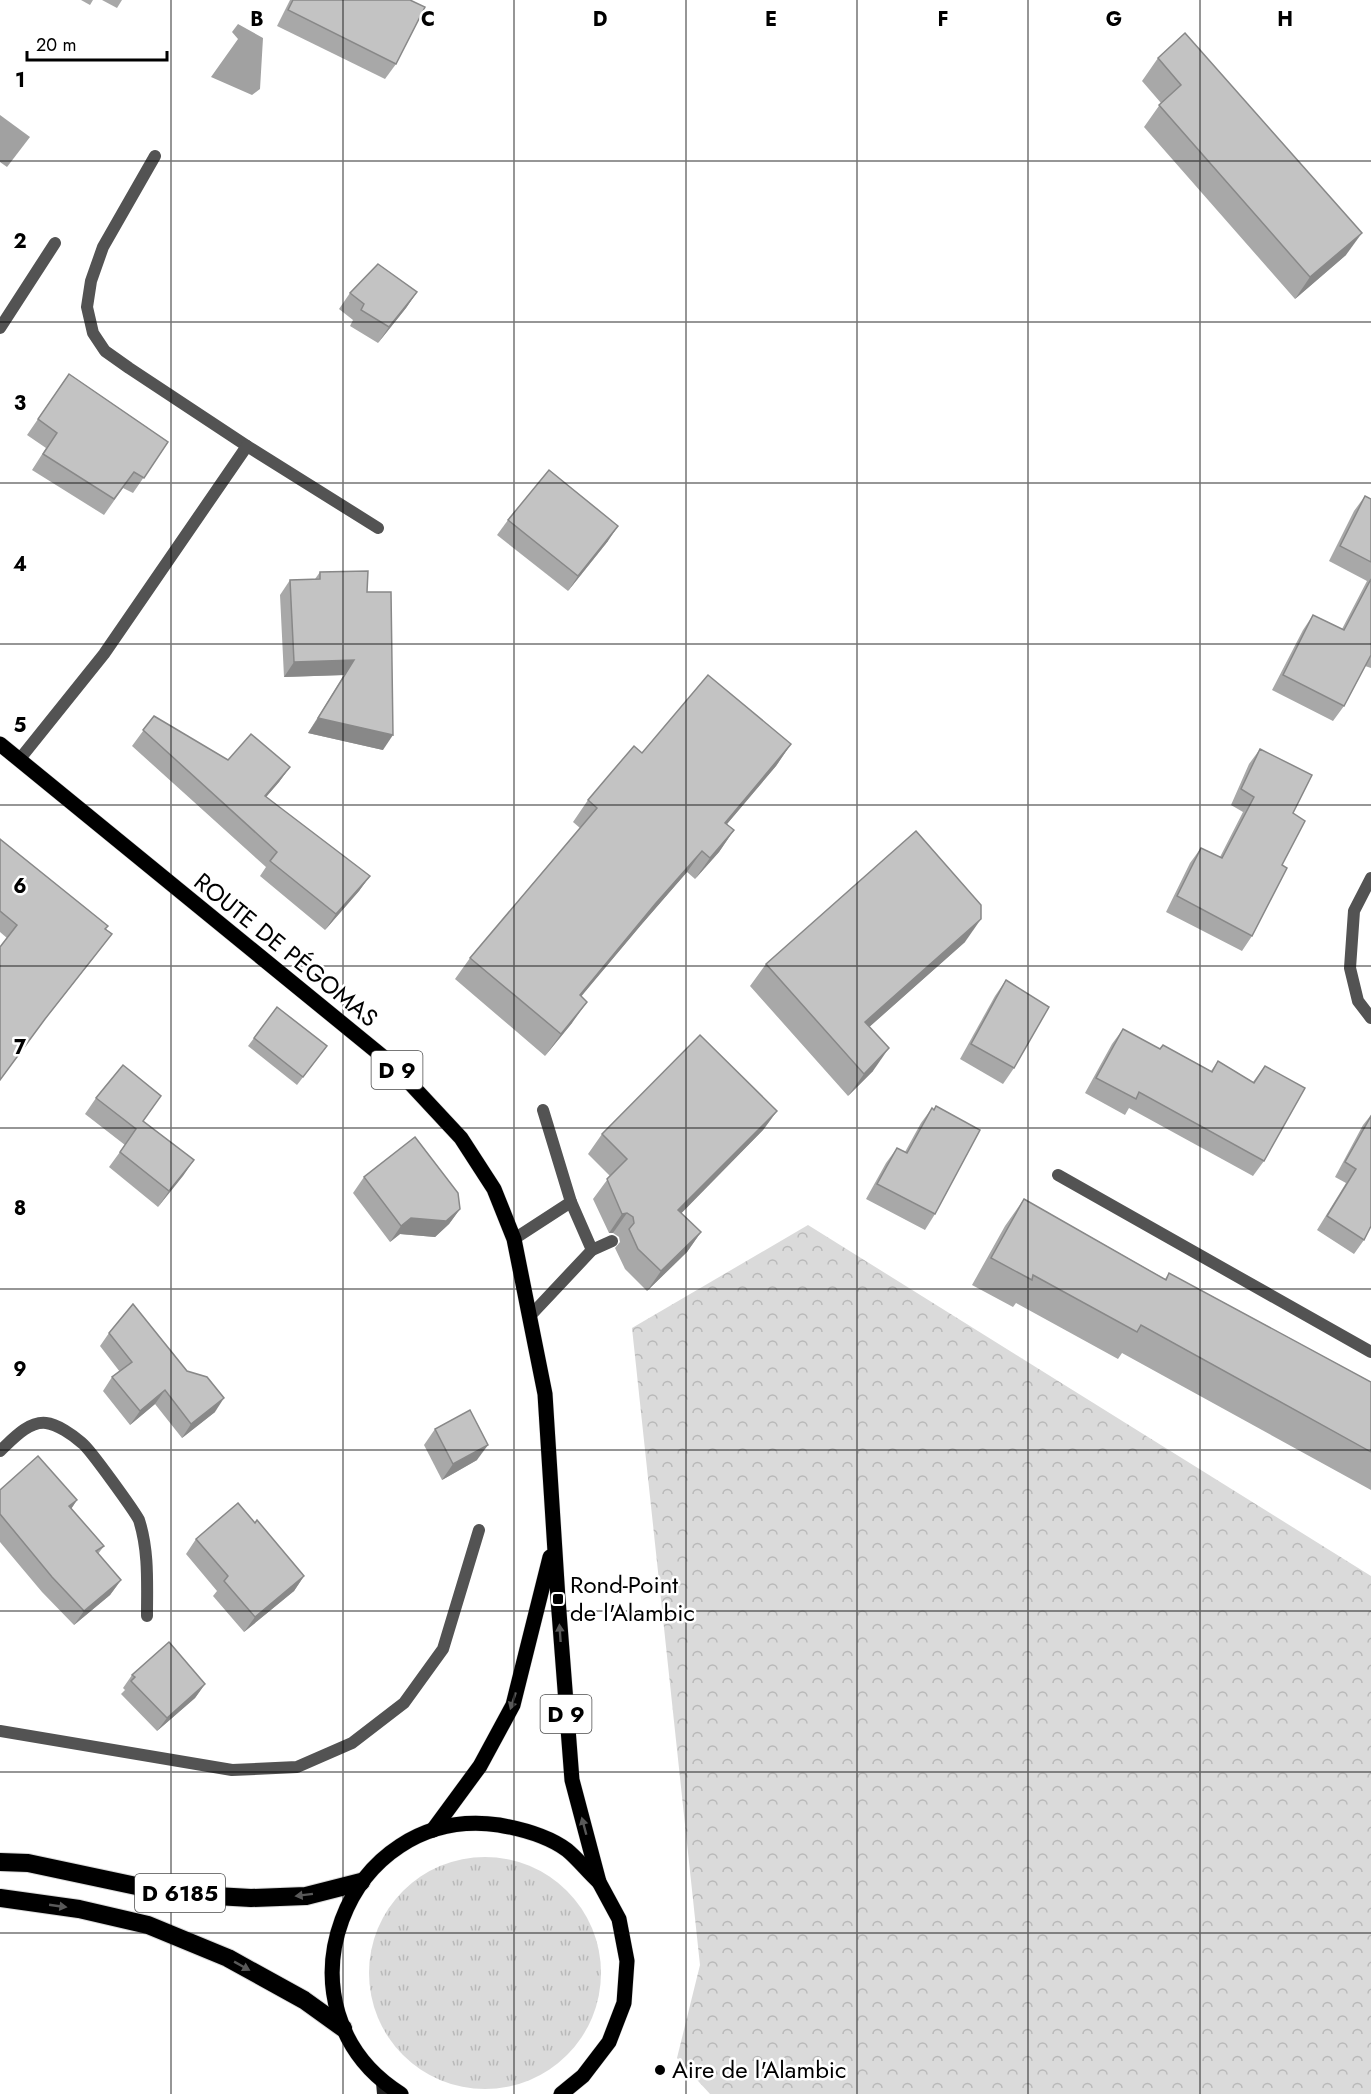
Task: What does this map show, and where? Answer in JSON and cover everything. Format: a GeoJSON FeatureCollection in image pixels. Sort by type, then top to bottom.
{"type":"FeatureCollection","features":[{"type":"Feature","properties":{"kind":"highway","name":"D 6185"},"geometry":{"type":"LineString","coordinates":[[0,1862],[28,1863],[141,1887],[198,1895],[251,1898],[306,1896],[361,1882]]}},
{"type":"Feature","properties":{"kind":"highway"},"geometry":{"type":"LineString","coordinates":[[0,1898],[79,1909],[148,1925],[228,1958],[304,2000],[343,2028]]}},
{"type":"Feature","properties":{"kind":"main road","name":"ROUTE DE PÉGOMAS"},"geometry":{"type":"LineString","coordinates":[[0,744],[393,1065],[461,1138],[494,1190],[514,1239],[545,1394],[554,1542]]}},
{"type":"Feature","properties":{"kind":"main road","name":"D 9"},"geometry":{"type":"LineString","coordinates":[[433,1830],[480,1766],[513,1705],[554,1542]]}},
{"type":"Feature","properties":{"kind":"main road","name":"D 9"},"geometry":{"type":"LineString","coordinates":[[554,1542],[572,1780],[599,1882]]}},
{"type":"Feature","properties":{"kind":"main road"},"geometry":{"type":"LineString","coordinates":[[400,2094],[382,2088],[360,2058],[343,2028],[333,1991],[333,1953],[342,1916],[361,1882],[393,1850],[433,1830],[479,1822],[525,1829],[566,1850],[599,1882],[619,1919],[627,1961],[624,2003],[609,2042],[583,2076],[561,2094]]}},
{"type":"Feature","properties":{"kind":"street"},"geometry":{"type":"LineString","coordinates":[[155,156],[103,248],[91,280],[87,307],[93,333],[105,351],[247,446],[378,528]]}},
{"type":"Feature","properties":{"kind":"street"},"geometry":{"type":"LineString","coordinates":[[0,328],[55,243]]}},
{"type":"Feature","properties":{"kind":"street"},"geometry":{"type":"LineString","coordinates":[[19,760],[104,654],[247,446]]}},
{"type":"Feature","properties":{"kind":"street"},"geometry":{"type":"LineString","coordinates":[[1371,878],[1354,911],[1350,968],[1358,1001],[1371,1018]]}},
{"type":"Feature","properties":{"kind":"street"},"geometry":{"type":"LineString","coordinates":[[543,1110],[571,1202],[592,1250]]}},
{"type":"Feature","properties":{"kind":"street"},"geometry":{"type":"LineString","coordinates":[[1058,1175],[1371,1352]]}},
{"type":"Feature","properties":{"kind":"street"},"geometry":{"type":"LineString","coordinates":[[514,1239],[571,1202]]}},
{"type":"Feature","properties":{"kind":"street"},"geometry":{"type":"LineString","coordinates":[[530,1316],[592,1250],[612,1241]]}},
{"type":"Feature","properties":{"kind":"street"},"geometry":{"type":"LineString","coordinates":[[0,1451],[16,1436],[33,1425],[46,1423],[62,1429],[83,1443],[138,1518],[146,1550],[147,1616]]}},
{"type":"Feature","properties":{"kind":"street"},"geometry":{"type":"LineString","coordinates":[[0,1731],[232,1770],[297,1767],[352,1743],[404,1703],[443,1649],[479,1530]]}},
{"type":"Feature","properties":{"kind":"green space"},"geometry":{"type":"Polygon","coordinates":[[[808,1225],[1371,1576],[1371,2094],[710,2094],[677,2058],[700,1965],[632,1328],[808,1225]]]}},
{"type":"Feature","properties":{"kind":"green space"},"geometry":{"type":"Polygon","coordinates":[[[485,1857],[508,1859],[529,1866],[540,1871],[567,1891],[587,1918],[592,1929],[599,1950],[601,1973],[599,1996],[592,2017],[587,2028],[567,2055],[540,2075],[529,2080],[508,2087],[485,2089],[462,2087],[441,2080],[430,2075],[403,2055],[383,2028],[378,2017],[371,1996],[369,1973],[371,1950],[378,1929],[383,1918],[403,1891],[430,1871],[441,1866],[462,1859],[485,1857]]]}},
{"type":"Feature","properties":{"kind":"shaded area"},"geometry":{"type":"Polygon","coordinates":[[[238,24],[263,38],[260,89],[252,95],[211,77],[238,39],[232,32],[238,24]]]}},
{"type":"Feature","properties":{"kind":"shaded area"},"geometry":{"type":"Polygon","coordinates":[[[0,115],[30,137],[7,167],[0,162],[0,115]]]}},
{"type":"Feature","properties":{"kind":"building"},"geometry":{"type":"Polygon","coordinates":[[[293,0],[410,0],[425,7],[396,64],[288,10],[293,0]]]}},
{"type":"Feature","properties":{"kind":"building"},"geometry":{"type":"Polygon","coordinates":[[[1185,33],[1362,233],[1310,277],[1159,105],[1181,85],[1158,58],[1185,33]]]}},
{"type":"Feature","properties":{"kind":"building"},"geometry":{"type":"Polygon","coordinates":[[[378,264],[417,292],[389,327],[361,310],[364,304],[350,293],[378,264]]]}},
{"type":"Feature","properties":{"kind":"building"},"geometry":{"type":"Polygon","coordinates":[[[69,374],[168,442],[144,478],[134,472],[114,499],[43,454],[57,433],[38,419],[69,374]]]}},
{"type":"Feature","properties":{"kind":"building"},"geometry":{"type":"Polygon","coordinates":[[[549,470],[618,526],[578,576],[508,520],[549,470]]]}},
{"type":"Feature","properties":{"kind":"building"},"geometry":{"type":"Polygon","coordinates":[[[1365,496],[1371,499],[1371,562],[1340,546],[1365,496]]]}},
{"type":"Feature","properties":{"kind":"building"},"geometry":{"type":"Polygon","coordinates":[[[368,571],[367,592],[391,592],[393,735],[318,718],[354,660],[294,662],[290,580],[320,579],[320,572],[368,571]]]}},
{"type":"Feature","properties":{"kind":"building"},"geometry":{"type":"Polygon","coordinates":[[[1371,579],[1371,655],[1344,706],[1283,675],[1313,615],[1344,630],[1371,579]]]}},
{"type":"Feature","properties":{"kind":"building"},"geometry":{"type":"Polygon","coordinates":[[[708,675],[791,744],[725,823],[734,830],[710,858],[702,851],[580,995],[587,1002],[561,1034],[470,958],[597,808],[588,800],[634,746],[642,753],[708,675]]]}},
{"type":"Feature","properties":{"kind":"building"},"geometry":{"type":"Polygon","coordinates":[[[154,716],[228,760],[251,734],[290,767],[265,796],[370,876],[336,914],[270,861],[277,852],[143,730],[154,716]]]}},
{"type":"Feature","properties":{"kind":"building"},"geometry":{"type":"Polygon","coordinates":[[[1260,749],[1312,775],[1293,813],[1305,821],[1282,865],[1287,868],[1252,936],[1177,896],[1201,848],[1222,858],[1254,797],[1241,789],[1260,749]]]}},
{"type":"Feature","properties":{"kind":"building"},"geometry":{"type":"Polygon","coordinates":[[[916,831],[981,905],[981,919],[865,1022],[889,1048],[864,1074],[766,964],[916,831]]]}},
{"type":"Feature","properties":{"kind":"building"},"geometry":{"type":"Polygon","coordinates":[[[0,839],[108,926],[105,929],[112,934],[0,1080],[0,947],[17,925],[0,911],[0,839]]]}},
{"type":"Feature","properties":{"kind":"building"},"geometry":{"type":"Polygon","coordinates":[[[1006,980],[1049,1007],[1014,1068],[971,1044],[1006,980]]]}},
{"type":"Feature","properties":{"kind":"building"},"geometry":{"type":"Polygon","coordinates":[[[277,1007],[327,1046],[303,1077],[254,1038],[277,1007]]]}},
{"type":"Feature","properties":{"kind":"building"},"geometry":{"type":"Polygon","coordinates":[[[1123,1029],[1160,1049],[1163,1045],[1212,1072],[1218,1061],[1254,1083],[1265,1066],[1305,1088],[1264,1161],[1139,1092],[1136,1099],[1096,1078],[1123,1029]]]}},
{"type":"Feature","properties":{"kind":"building"},"geometry":{"type":"Polygon","coordinates":[[[700,1035],[777,1111],[678,1210],[701,1232],[661,1271],[638,1249],[629,1229],[634,1223],[633,1217],[627,1213],[622,1214],[607,1179],[627,1159],[602,1134],[700,1035]]]}},
{"type":"Feature","properties":{"kind":"building"},"geometry":{"type":"Polygon","coordinates":[[[123,1065],[161,1096],[143,1121],[194,1160],[169,1191],[120,1152],[136,1129],[96,1098],[123,1065]]]}},
{"type":"Feature","properties":{"kind":"building"},"geometry":{"type":"Polygon","coordinates":[[[936,1106],[980,1130],[935,1214],[877,1184],[897,1148],[907,1153],[932,1108],[934,1110],[936,1106]]]}},
{"type":"Feature","properties":{"kind":"building"},"geometry":{"type":"Polygon","coordinates":[[[1371,1116],[1371,1226],[1364,1240],[1327,1216],[1356,1169],[1345,1162],[1371,1116]]]}},
{"type":"Feature","properties":{"kind":"building"},"geometry":{"type":"Polygon","coordinates":[[[415,1137],[458,1193],[460,1209],[446,1221],[411,1218],[401,1226],[364,1177],[415,1137]]]}},
{"type":"Feature","properties":{"kind":"building"},"geometry":{"type":"Polygon","coordinates":[[[1024,1199],[1166,1280],[1169,1273],[1371,1382],[1371,1452],[1141,1325],[1137,1332],[1033,1275],[1032,1280],[991,1258],[1024,1199]]]}},
{"type":"Feature","properties":{"kind":"building"},"geometry":{"type":"Polygon","coordinates":[[[133,1304],[187,1371],[207,1377],[224,1398],[191,1424],[165,1390],[140,1411],[112,1377],[132,1362],[109,1333],[133,1304]]]}},
{"type":"Feature","properties":{"kind":"building"},"geometry":{"type":"Polygon","coordinates":[[[470,1410],[488,1445],[453,1464],[435,1429],[470,1410]]]}},
{"type":"Feature","properties":{"kind":"building"},"geometry":{"type":"Polygon","coordinates":[[[38,1456],[77,1500],[69,1506],[104,1546],[96,1551],[121,1580],[84,1611],[52,1577],[0,1514],[0,1490],[38,1456]]]}},
{"type":"Feature","properties":{"kind":"building"},"geometry":{"type":"Polygon","coordinates":[[[238,1503],[255,1523],[257,1520],[304,1576],[255,1617],[224,1581],[228,1576],[196,1539],[238,1503]]]}},
{"type":"Feature","properties":{"kind":"building"},"geometry":{"type":"Polygon","coordinates":[[[169,1642],[205,1684],[167,1718],[131,1681],[135,1677],[132,1675],[169,1642]]]}},
{"type":"Feature","properties":{"kind":"place","name":"Rond-Point de l'Alambic"},"geometry":{"type":"Point","coordinates":[558,1599]}},
{"type":"Feature","properties":{"kind":"place","name":"Aire de l'Alambic"},"geometry":{"type":"Point","coordinates":[660,2070]}}]}
